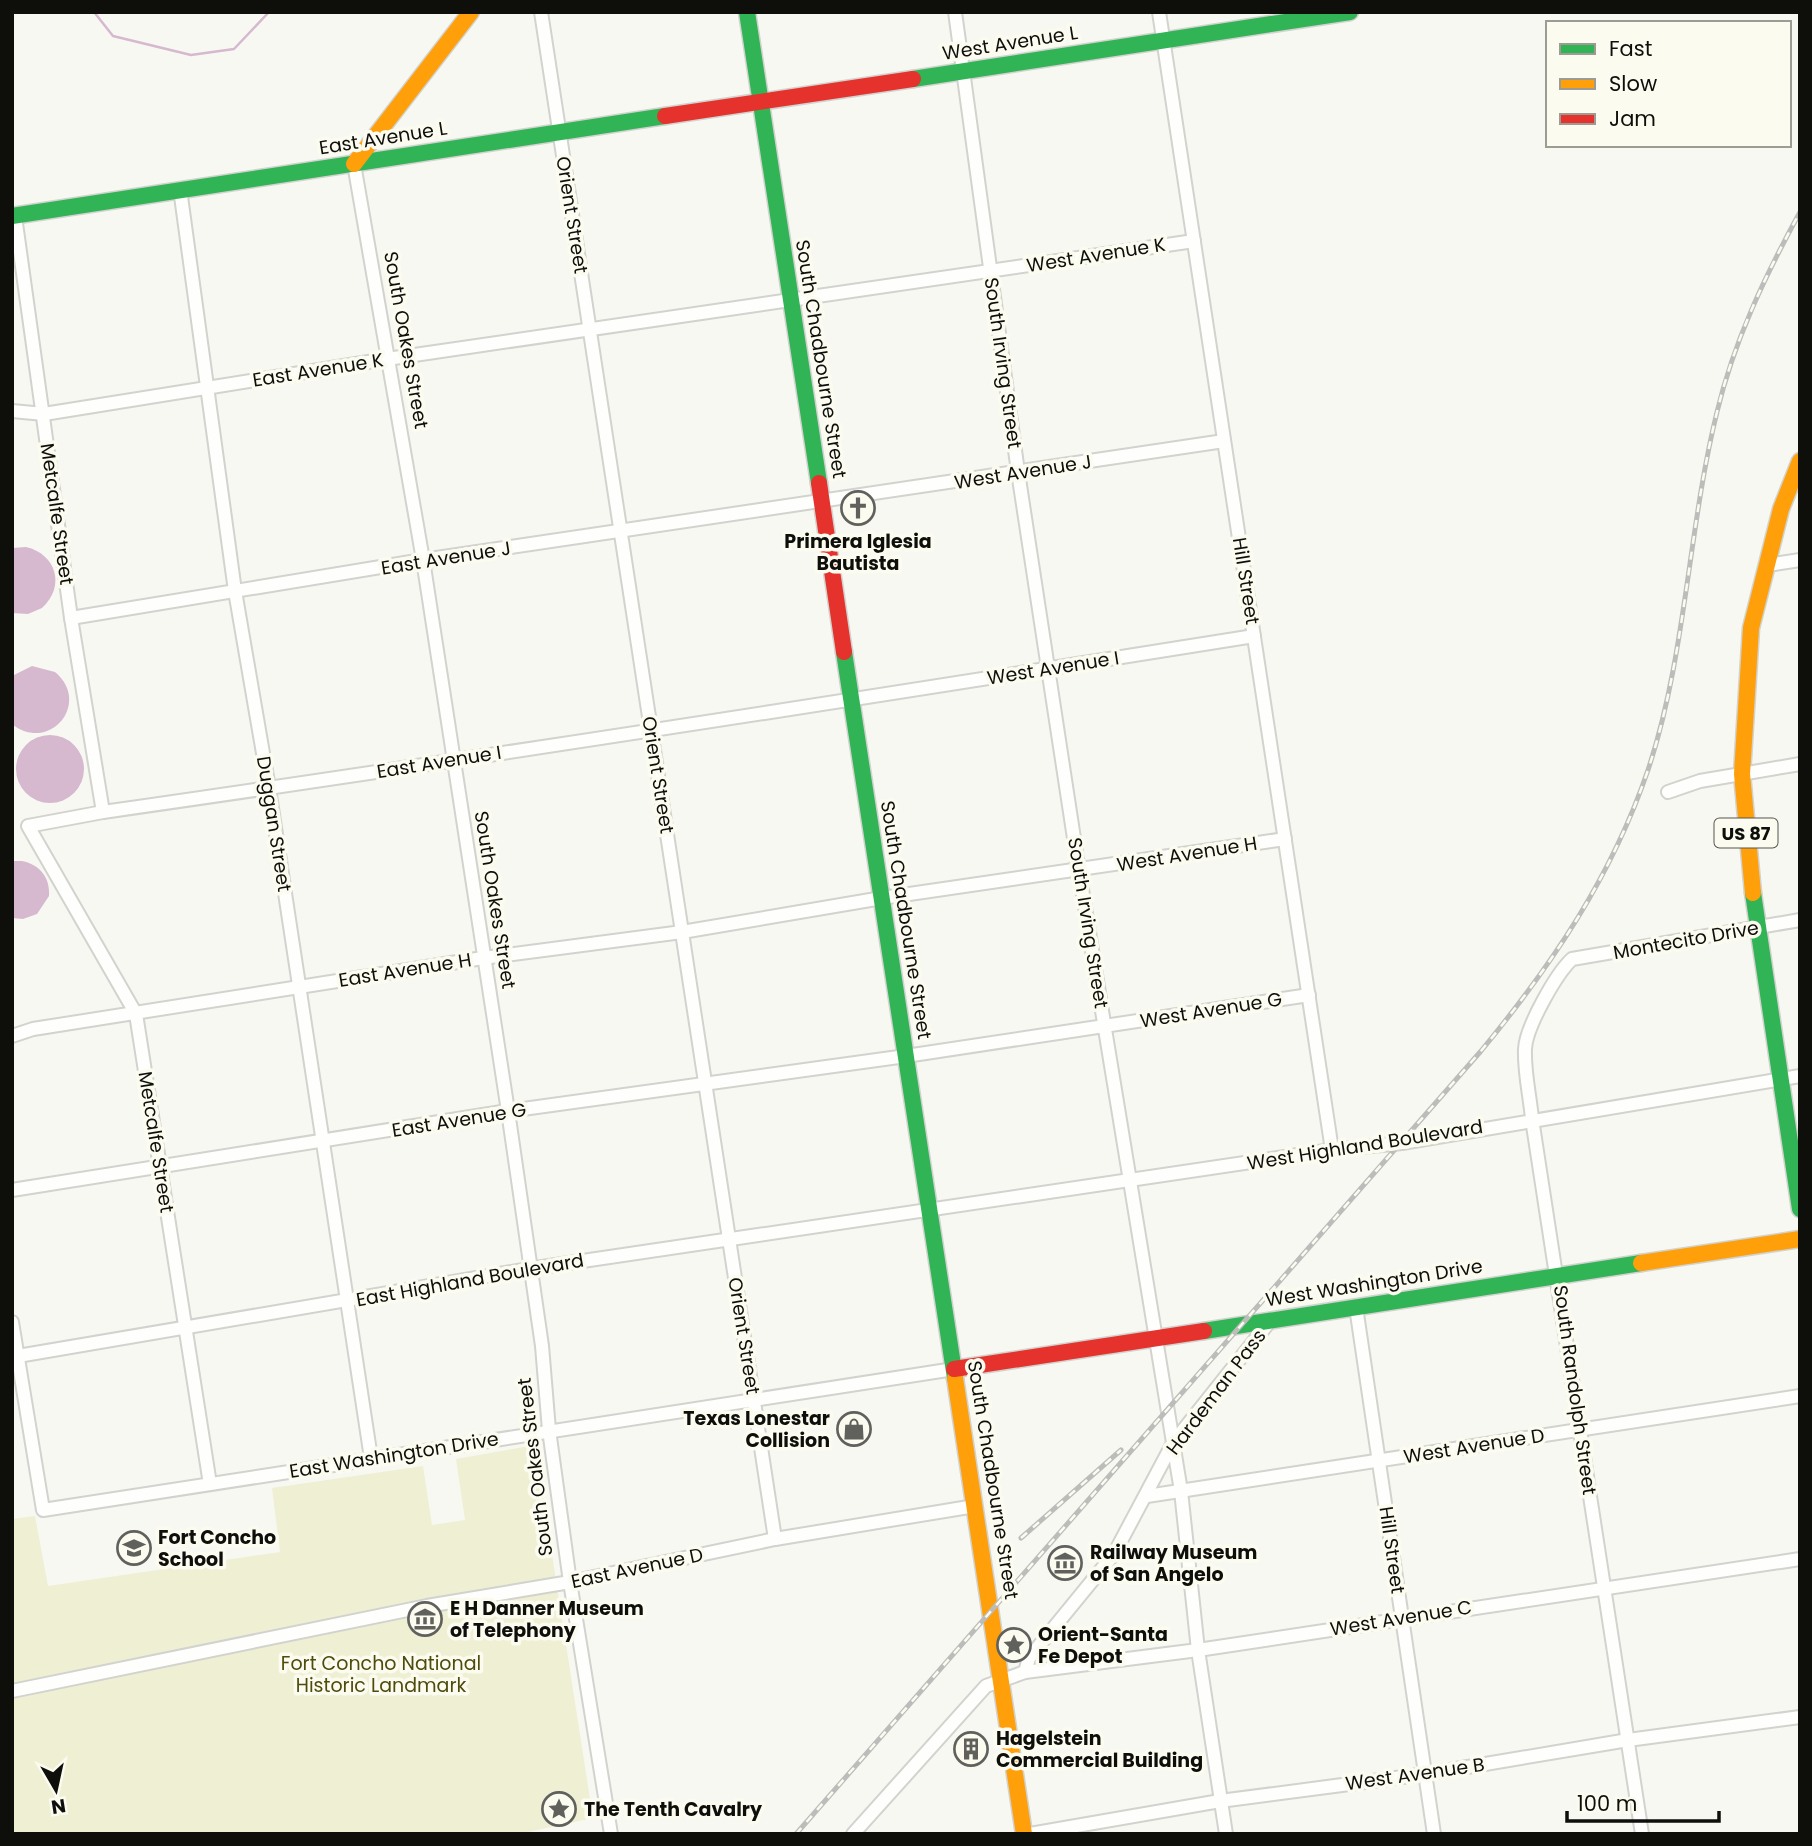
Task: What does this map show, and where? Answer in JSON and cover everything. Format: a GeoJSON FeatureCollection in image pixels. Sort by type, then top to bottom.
{"type":"FeatureCollection","features":[{"type":"Feature","properties":{"kind":"main road"},"geometry":{"type":"LineString","coordinates":[[354,164],[471,12]]}},
{"type":"Feature","properties":{"kind":"main road","name":"South Chadbourne Street"},"geometry":{"type":"LineString","coordinates":[[747,12],[1024,1834]]}},
{"type":"Feature","properties":{"kind":"main road","name":"West Avenue L"},"geometry":{"type":"LineString","coordinates":[[760,102],[1350,12]]}},
{"type":"Feature","properties":{"kind":"main road","name":"East Avenue L"},"geometry":{"type":"LineString","coordinates":[[13,216],[760,102]]}},
{"type":"Feature","properties":{"kind":"main road","name":"US 87"},"geometry":{"type":"LineString","coordinates":[[1800,461],[1781,509],[1751,628],[1742,774],[1748,857],[1800,1209]]}},
{"type":"Feature","properties":{"kind":"main road","name":"West Washington Drive"},"geometry":{"type":"LineString","coordinates":[[954,1369],[1800,1239]]}},
{"type":"Feature","properties":{"kind":"street","name":"Orient Street"},"geometry":{"type":"LineString","coordinates":[[541,12],[775,1539]]}},
{"type":"Feature","properties":{"kind":"street","name":"South Irving Street"},"geometry":{"type":"LineString","coordinates":[[956,12],[1018,472],[1079,871],[1181,1491],[1198,1650],[1226,1834]]}},
{"type":"Feature","properties":{"kind":"street","name":"Hill Street"},"geometry":{"type":"LineString","coordinates":[[1159,12],[1332,1150]]}},
{"type":"Feature","properties":{"kind":"street","name":"South Oakes Street"},"geometry":{"type":"LineString","coordinates":[[354,164],[423,561],[508,1111],[542,1346],[549,1430],[570,1582],[611,1834]]}},
{"type":"Feature","properties":{"kind":"street","name":"Duggan Street"},"geometry":{"type":"LineString","coordinates":[[180,189],[235,591],[269,788],[370,1458]]}},
{"type":"Feature","properties":{"kind":"street","name":"Metcalfe Street"},"geometry":{"type":"LineString","coordinates":[[13,216],[44,414],[71,618],[103,812]]}},
{"type":"Feature","properties":{"kind":"street","name":"West Avenue K"},"geometry":{"type":"LineString","coordinates":[[790,299],[1194,241]]}},
{"type":"Feature","properties":{"kind":"street","name":"East Avenue K"},"geometry":{"type":"LineString","coordinates":[[12,411],[44,414],[790,299]]}},
{"type":"Feature","properties":{"kind":"street","name":"West Avenue J"},"geometry":{"type":"LineString","coordinates":[[821,503],[1224,441]]}},
{"type":"Feature","properties":{"kind":"street","name":"East Avenue J"},"geometry":{"type":"LineString","coordinates":[[71,618],[423,561],[821,503]]}},
{"type":"Feature","properties":{"kind":"street"},"geometry":{"type":"LineString","coordinates":[[1768,565],[1800,560]]}},
{"type":"Feature","properties":{"kind":"street","name":"West Avenue I"},"geometry":{"type":"LineString","coordinates":[[851,698],[1254,636]]}},
{"type":"Feature","properties":{"kind":"street","name":"East Avenue I"},"geometry":{"type":"LineString","coordinates":[[28,826],[103,812],[452,759],[651,732],[851,698]]}},
{"type":"Feature","properties":{"kind":"street"},"geometry":{"type":"LineString","coordinates":[[1668,792],[1700,781],[1800,764]]}},
{"type":"Feature","properties":{"kind":"street","name":"Metcalfe Street"},"geometry":{"type":"LineString","coordinates":[[28,826],[136,1014],[210,1484]]}},
{"type":"Feature","properties":{"kind":"street","name":"West Avenue H"},"geometry":{"type":"LineString","coordinates":[[882,898],[1285,839]]}},
{"type":"Feature","properties":{"kind":"street","name":"East Avenue H"},"geometry":{"type":"LineString","coordinates":[[12,1036],[33,1029],[483,958],[682,932],[882,898]]}},
{"type":"Feature","properties":{"kind":"street","name":"Montecito Drive"},"geometry":{"type":"LineString","coordinates":[[1572,959],[1800,920]]}},
{"type":"Feature","properties":{"kind":"street","name":"South Randolph Street"},"geometry":{"type":"LineString","coordinates":[[1572,959],[1563,968],[1525,1048],[1532,1119],[1642,1834]]}},
{"type":"Feature","properties":{"kind":"street","name":"West Avenue G"},"geometry":{"type":"LineString","coordinates":[[906,1056],[1309,995]]}},
{"type":"Feature","properties":{"kind":"street","name":"East Avenue G"},"geometry":{"type":"LineString","coordinates":[[12,1190],[322,1143],[508,1111],[906,1056]]}},
{"type":"Feature","properties":{"kind":"street","name":"West Highland Boulevard"},"geometry":{"type":"LineString","coordinates":[[929,1209],[1131,1182],[1332,1150],[1402,1143],[1800,1076]]}},
{"type":"Feature","properties":{"kind":"street","name":"East Highland Boulevard"},"geometry":{"type":"LineString","coordinates":[[15,1356],[185,1325],[346,1301],[529,1269],[929,1209]]}},
{"type":"Feature","properties":{"kind":"street","name":"Hill Street"},"geometry":{"type":"LineString","coordinates":[[1356,1307],[1434,1834]]}},
{"type":"Feature","properties":{"kind":"street","name":"Hardeman Pass"},"geometry":{"type":"LineString","coordinates":[[1025,1672],[1029,1658],[1114,1554],[1173,1443],[1270,1321]]}},
{"type":"Feature","properties":{"kind":"street"},"geometry":{"type":"LineString","coordinates":[[12,1322],[15,1356]]}},
{"type":"Feature","properties":{"kind":"street","name":"East Washington Drive"},"geometry":{"type":"LineString","coordinates":[[15,1356],[43,1510],[954,1369]]}},
{"type":"Feature","properties":{"kind":"street","name":"West Avenue D"},"geometry":{"type":"LineString","coordinates":[[1147,1496],[1800,1396]]}},
{"type":"Feature","properties":{"kind":"street","name":"East Avenue D"},"geometry":{"type":"LineString","coordinates":[[12,1691],[426,1606],[570,1582],[775,1539],[975,1506]]}},
{"type":"Feature","properties":{"kind":"street","name":"West Avenue C"},"geometry":{"type":"LineString","coordinates":[[1002,1678],[1025,1672],[1198,1650],[1402,1617],[1800,1559]]}},
{"type":"Feature","properties":{"kind":"street"},"geometry":{"type":"LineString","coordinates":[[853,1834],[986,1686],[1002,1678]]}},
{"type":"Feature","properties":{"kind":"street","name":"West Avenue B"},"geometry":{"type":"LineString","coordinates":[[1030,1834],[1220,1801],[1426,1774],[1628,1740],[1800,1717]]}},
{"type":"Feature","properties":{"kind":"green space","name":"Fort Concho National Historic Landmark"},"geometry":{"type":"Polygon","coordinates":[[[535,1445],[593,1818],[519,1834],[12,1834],[12,1519],[35,1516],[48,1586],[280,1552],[272,1488],[423,1466],[432,1525],[465,1520],[456,1459],[535,1445]]]}},
{"type":"Feature","properties":{"kind":"shaded area"},"geometry":{"type":"Polygon","coordinates":[[[26,547],[45,556],[51,564],[54,590],[42,608],[28,614],[12,613],[12,548],[26,547]]]}},
{"type":"Feature","properties":{"kind":"shaded area"},"geometry":{"type":"Polygon","coordinates":[[[32,666],[55,672],[65,684],[69,697],[67,710],[61,721],[52,729],[40,733],[26,732],[12,724],[12,676],[32,666]]]}},
{"type":"Feature","properties":{"kind":"shaded area"},"geometry":{"type":"Polygon","coordinates":[[[50,735],[63,738],[74,745],[81,756],[84,769],[81,782],[74,793],[63,800],[50,803],[37,800],[26,793],[19,782],[16,769],[19,756],[26,745],[37,738],[50,735]]]}},
{"type":"Feature","properties":{"kind":"shaded area"},"geometry":{"type":"Polygon","coordinates":[[[12,861],[34,865],[43,873],[49,889],[49,896],[37,914],[23,919],[12,918],[12,861]]]}},
{"type":"Feature","properties":{"kind":"waterway"},"geometry":{"type":"LineString","coordinates":[[94,12],[113,36],[191,55],[234,49],[269,12]]}},
{"type":"Feature","properties":{"kind":"railway"},"geometry":{"type":"LineString","coordinates":[[796,1834],[1481,1051],[1532,986],[1578,918],[1617,847],[1648,770],[1671,682],[1707,456],[1724,386],[1752,309],[1800,212]]}},
{"type":"Feature","properties":{"kind":"railway"},"geometry":{"type":"LineString","coordinates":[[1021,1538],[1121,1450]]}},
{"type":"Feature","properties":{"kind":"traffic: fast"},"geometry":{"type":"LineString","coordinates":[[747,12],[819,483]]}},
{"type":"Feature","properties":{"kind":"traffic: fast"},"geometry":{"type":"LineString","coordinates":[[913,79],[1350,12]]}},
{"type":"Feature","properties":{"kind":"traffic: fast"},"geometry":{"type":"LineString","coordinates":[[12,216],[665,116]]}},
{"type":"Feature","properties":{"kind":"traffic: fast"},"geometry":{"type":"LineString","coordinates":[[844,652],[955,1378]]}},
{"type":"Feature","properties":{"kind":"traffic: fast"},"geometry":{"type":"LineString","coordinates":[[1753,893],[1800,1209]]}},
{"type":"Feature","properties":{"kind":"traffic: fast"},"geometry":{"type":"LineString","coordinates":[[1204,1331],[1641,1263]]}},
{"type":"Feature","properties":{"kind":"traffic: slow"},"geometry":{"type":"LineString","coordinates":[[354,164],[471,12]]}},
{"type":"Feature","properties":{"kind":"traffic: slow"},"geometry":{"type":"LineString","coordinates":[[1753,893],[1742,774],[1751,628],[1781,509],[1800,461]]}},
{"type":"Feature","properties":{"kind":"traffic: slow"},"geometry":{"type":"LineString","coordinates":[[1641,1263],[1800,1239]]}},
{"type":"Feature","properties":{"kind":"traffic: slow"},"geometry":{"type":"LineString","coordinates":[[955,1378],[1024,1834]]}},
{"type":"Feature","properties":{"kind":"traffic: jam"},"geometry":{"type":"LineString","coordinates":[[665,116],[913,79]]}},
{"type":"Feature","properties":{"kind":"traffic: jam"},"geometry":{"type":"LineString","coordinates":[[819,483],[844,652]]}},
{"type":"Feature","properties":{"kind":"traffic: jam"},"geometry":{"type":"LineString","coordinates":[[954,1369],[1204,1331]]}},
{"type":"Feature","properties":{"kind":"place","name":"Primera Iglesia Bautista"},"geometry":{"type":"Point","coordinates":[858,508]}},
{"type":"Feature","properties":{"kind":"place","name":"Texas Lonestar Collision"},"geometry":{"type":"Point","coordinates":[854,1429]}},
{"type":"Feature","properties":{"kind":"place","name":"Fort Concho School"},"geometry":{"type":"Point","coordinates":[134,1548]}},
{"type":"Feature","properties":{"kind":"place","name":"Railway Museum of San Angelo"},"geometry":{"type":"Point","coordinates":[1065,1563]}},
{"type":"Feature","properties":{"kind":"place","name":"E H Danner Museum of Telephony"},"geometry":{"type":"Point","coordinates":[425,1619]}},
{"type":"Feature","properties":{"kind":"place","name":"Orient-Santa Fe Depot"},"geometry":{"type":"Point","coordinates":[1014,1645]}},
{"type":"Feature","properties":{"kind":"place","name":"Hagelstein Commercial Building"},"geometry":{"type":"Point","coordinates":[971,1749]}},
{"type":"Feature","properties":{"kind":"place","name":"The Tenth Cavalry"},"geometry":{"type":"Point","coordinates":[559,1809]}}]}
